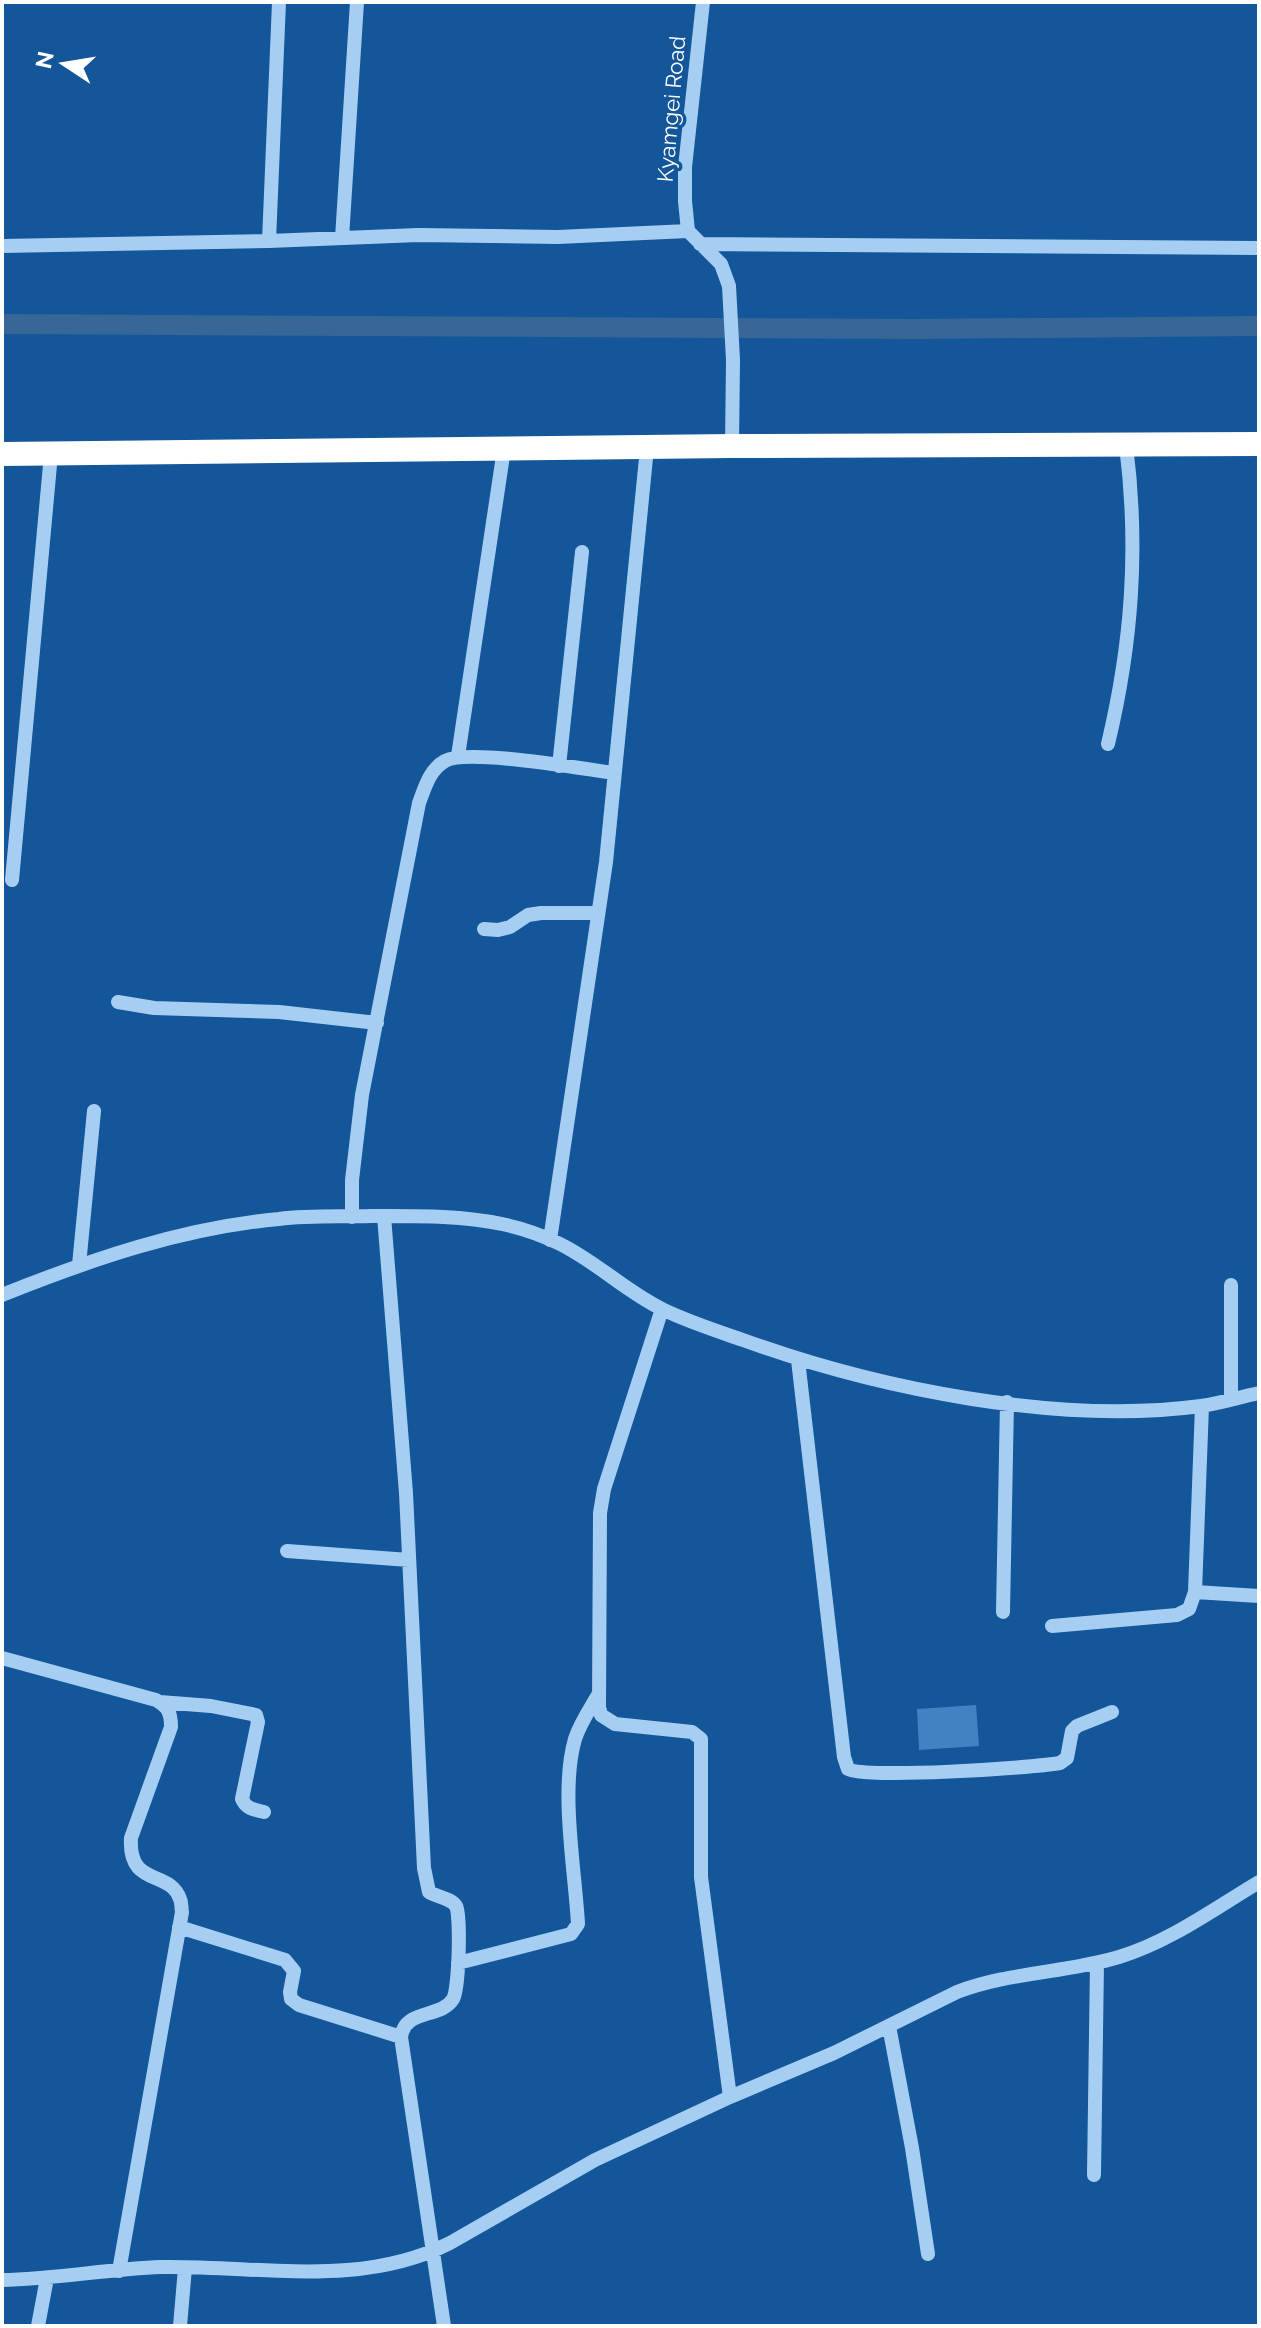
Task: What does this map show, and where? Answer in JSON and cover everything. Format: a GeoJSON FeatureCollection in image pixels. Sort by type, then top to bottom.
{"type":"FeatureCollection","features":[{"type":"Feature","properties":{"kind":"highway"},"geometry":{"type":"LineString","coordinates":[[2,454],[1259,444]]}},
{"type":"Feature","properties":{"kind":"street"},"geometry":{"type":"LineString","coordinates":[[269,241],[279,2]]}},
{"type":"Feature","properties":{"kind":"street"},"geometry":{"type":"LineString","coordinates":[[342,238],[357,2]]}},
{"type":"Feature","properties":{"kind":"street","name":"Kyamgei Road"},"geometry":{"type":"LineString","coordinates":[[688,231],[685,167],[703,2]]}},
{"type":"Feature","properties":{"kind":"street"},"geometry":{"type":"LineString","coordinates":[[2,246],[418,235],[558,237],[688,231],[721,264],[729,286],[733,360],[732,446]]}},
{"type":"Feature","properties":{"kind":"street"},"geometry":{"type":"LineString","coordinates":[[700,244],[1259,248]]}},
{"type":"Feature","properties":{"kind":"street"},"geometry":{"type":"LineString","coordinates":[[1108,744],[1120,692],[1132,607],[1133,521],[1126,445]]}},
{"type":"Feature","properties":{"kind":"street"},"geometry":{"type":"LineString","coordinates":[[550,1240],[598,913],[647,448]]}},
{"type":"Feature","properties":{"kind":"street"},"geometry":{"type":"LineString","coordinates":[[458,756],[504,449]]}},
{"type":"Feature","properties":{"kind":"street"},"geometry":{"type":"LineString","coordinates":[[12,880],[51,454]]}},
{"type":"Feature","properties":{"kind":"street"},"geometry":{"type":"LineString","coordinates":[[559,766],[582,552]]}},
{"type":"Feature","properties":{"kind":"street"},"geometry":{"type":"LineString","coordinates":[[352,1217],[355,1139],[362,1095],[419,803],[431,773],[445,761],[458,756],[614,773]]}},
{"type":"Feature","properties":{"kind":"street"},"geometry":{"type":"LineString","coordinates":[[484,929],[510,927],[528,915],[541,913],[598,913]]}},
{"type":"Feature","properties":{"kind":"street"},"geometry":{"type":"LineString","coordinates":[[118,1002],[154,1008],[279,1012],[377,1023]]}},
{"type":"Feature","properties":{"kind":"street"},"geometry":{"type":"LineString","coordinates":[[79,1265],[94,1111]]}},
{"type":"Feature","properties":{"kind":"street"},"geometry":{"type":"LineString","coordinates":[[2,1295],[79,1265],[178,1235],[231,1225],[283,1218],[412,1215],[478,1220],[505,1225],[550,1240],[662,1309],[798,1360],[909,1387],[1007,1402],[1099,1410],[1202,1406],[1259,1393]]}},
{"type":"Feature","properties":{"kind":"street"},"geometry":{"type":"LineString","coordinates":[[384,1216],[406,1493],[426,1887],[433,1895],[455,1905],[458,1914],[457,1987],[453,1999],[447,2005],[409,2021],[403,2027],[401,2037],[444,2326]]}},
{"type":"Feature","properties":{"kind":"street"},"geometry":{"type":"LineString","coordinates":[[1231,1285],[1231,1399]]}},
{"type":"Feature","properties":{"kind":"street"},"geometry":{"type":"LineString","coordinates":[[662,1309],[604,1489],[600,1513],[599,1695],[601,1715],[615,1724],[692,1732],[701,1739],[701,1877],[730,2097]]}},
{"type":"Feature","properties":{"kind":"street"},"geometry":{"type":"LineString","coordinates":[[798,1360],[848,1769],[860,1773],[904,1773],[1060,1763],[1067,1758],[1072,1731],[1077,1726],[1112,1712]]}},
{"type":"Feature","properties":{"kind":"street"},"geometry":{"type":"LineString","coordinates":[[1003,1612],[1007,1402]]}},
{"type":"Feature","properties":{"kind":"street"},"geometry":{"type":"LineString","coordinates":[[1052,1626],[1177,1615],[1189,1609],[1195,1592],[1202,1406]]}},
{"type":"Feature","properties":{"kind":"street"},"geometry":{"type":"LineString","coordinates":[[287,1551],[409,1560]]}},
{"type":"Feature","properties":{"kind":"street"},"geometry":{"type":"LineString","coordinates":[[1195,1592],[1259,1596]]}},
{"type":"Feature","properties":{"kind":"street"},"geometry":{"type":"LineString","coordinates":[[2,1658],[160,1702],[211,1706],[256,1715],[258,1722],[242,1799],[250,1808],[264,1812]]}},
{"type":"Feature","properties":{"kind":"street"},"geometry":{"type":"LineString","coordinates":[[458,1963],[575,1931],[578,1924],[569,1775],[576,1737],[599,1695]]}},
{"type":"Feature","properties":{"kind":"street"},"geometry":{"type":"LineString","coordinates":[[119,2271],[182,1912],[180,1898],[172,1887],[143,1872],[134,1862],[131,1851],[131,1838],[171,1727],[171,1716],[160,1702]]}},
{"type":"Feature","properties":{"kind":"street"},"geometry":{"type":"LineString","coordinates":[[2,2280],[185,2268],[329,2272],[364,2270],[402,2262],[433,2252],[595,2160],[834,2053],[978,1984],[1097,1963],[1144,1948],[1182,1929],[1259,1882]]}},
{"type":"Feature","properties":{"kind":"street"},"geometry":{"type":"LineString","coordinates":[[179,1927],[285,1960],[294,1971],[291,1999],[299,2005],[401,2037]]}},
{"type":"Feature","properties":{"kind":"street"},"geometry":{"type":"LineString","coordinates":[[1094,2175],[1097,1963]]}},
{"type":"Feature","properties":{"kind":"street"},"geometry":{"type":"LineString","coordinates":[[889,2026],[928,2254]]}},
{"type":"Feature","properties":{"kind":"street"},"geometry":{"type":"LineString","coordinates":[[180,2326],[185,2268]]}},
{"type":"Feature","properties":{"kind":"street"},"geometry":{"type":"LineString","coordinates":[[38,2326],[47,2278]]}},
{"type":"Feature","properties":{"kind":"building"},"geometry":{"type":"Polygon","coordinates":[[[976,1705],[979,1746],[919,1750],[917,1709],[976,1705]]]}},
{"type":"Feature","properties":{"kind":"waterway"},"geometry":{"type":"LineString","coordinates":[[2,324],[917,329],[1259,326]]}}]}
